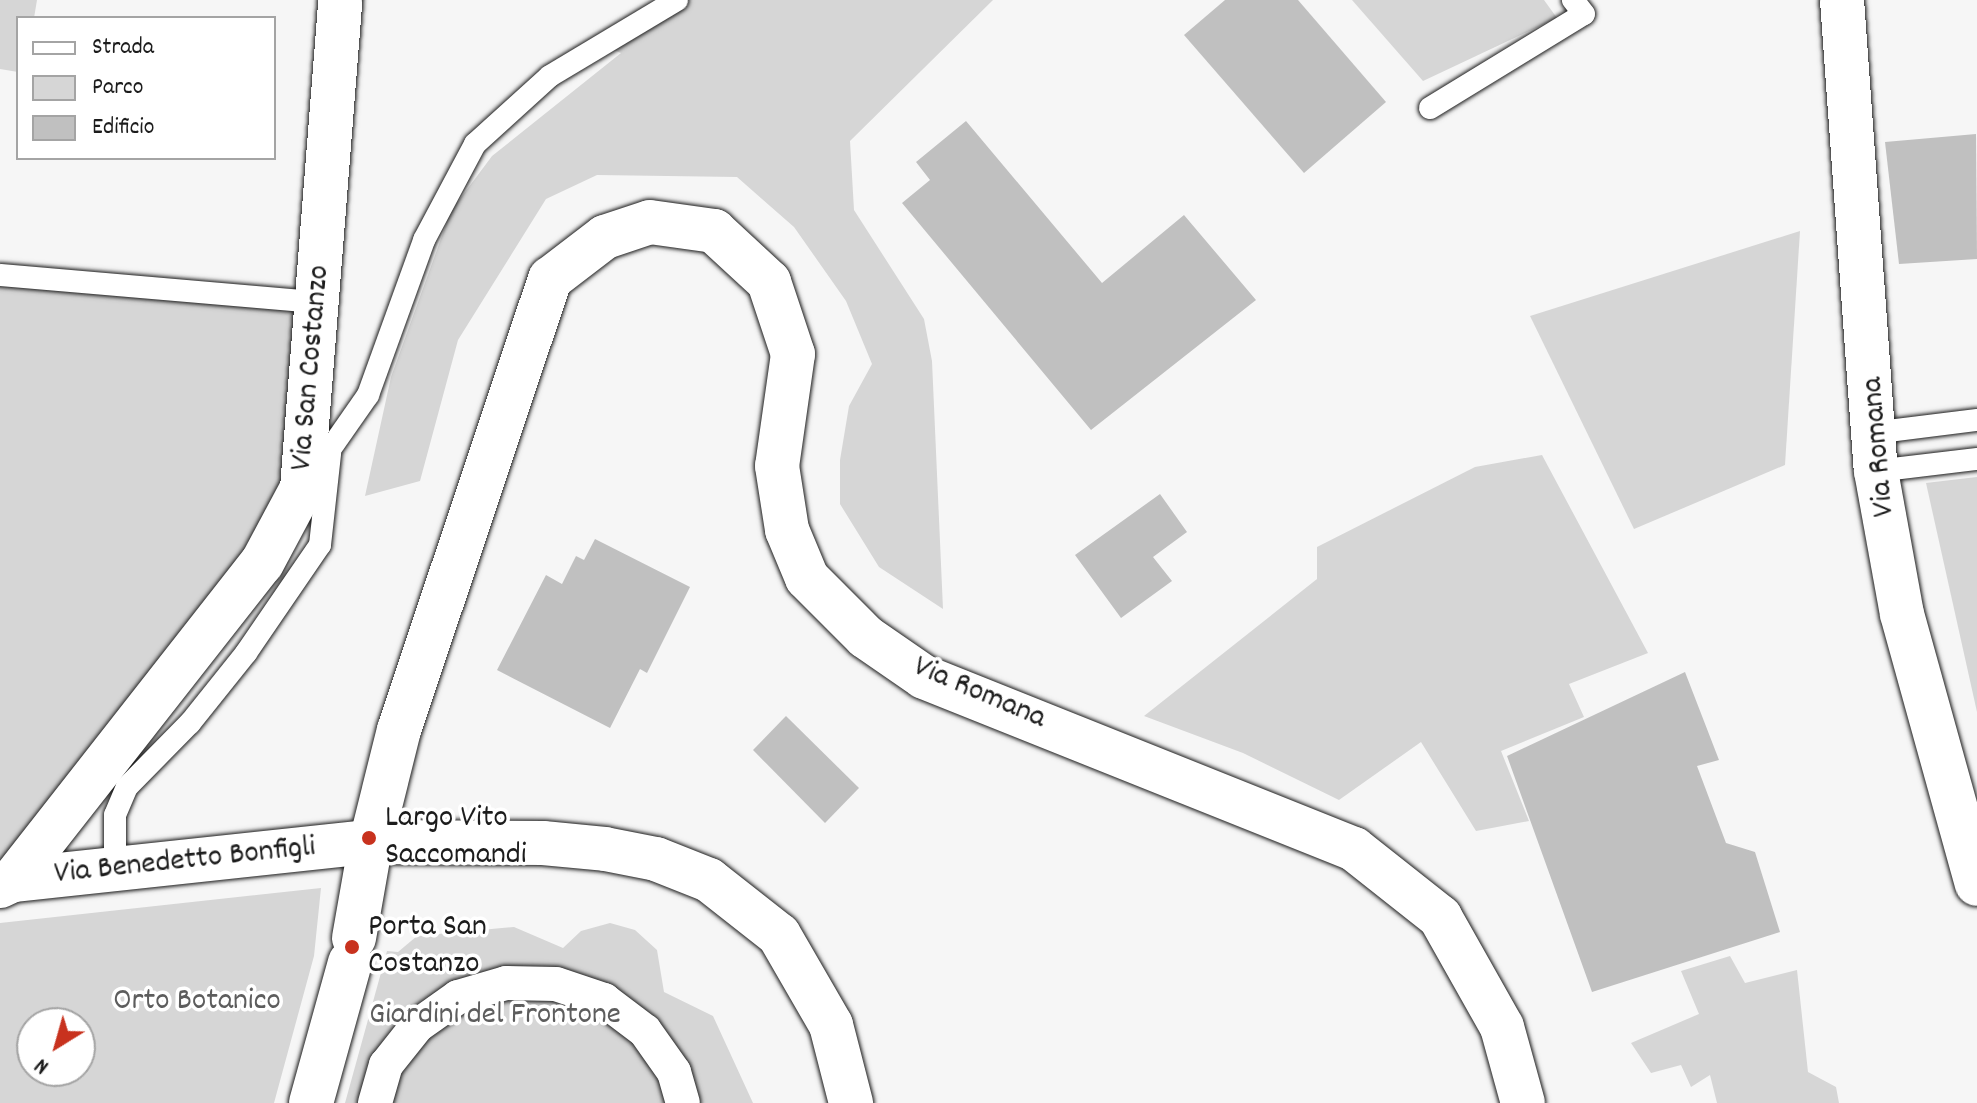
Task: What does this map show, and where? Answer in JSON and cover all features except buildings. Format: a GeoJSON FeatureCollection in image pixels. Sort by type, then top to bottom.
{"type":"FeatureCollection","features":[{"type":"Feature","properties":{"kind":"main road","name":"Via San Costanzo"},"geometry":{"type":"LineString","coordinates":[[7,883],[262,563],[302,488],[340,0]]}},
{"type":"Feature","properties":{"kind":"main road","name":"Via Romana"},"geometry":{"type":"LineString","coordinates":[[1842,0],[1872,366],[1874,452],[1902,614],[1977,884]]}},
{"type":"Feature","properties":{"kind":"main road","name":"Via Romana"},"geometry":{"type":"LineString","coordinates":[[371,842],[399,730],[550,279],[605,237],[650,222],[714,231],[769,282],[793,354],[777,466],[787,530],[807,578],[866,637],[924,677],[1354,849],[1440,917],[1502,1027],[1523,1103]]}},
{"type":"Feature","properties":{"kind":"main road","name":"Via Benedetto Bonfigli"},"geometry":{"type":"LineString","coordinates":[[7,883],[115,868],[371,842],[543,843],[605,849],[656,859],[709,880],[779,935],[831,1025],[851,1103]]}},
{"type":"Feature","properties":{"kind":"main road"},"geometry":{"type":"LineString","coordinates":[[311,1103],[352,950],[371,842]]}},
{"type":"Feature","properties":{"kind":"street"},"geometry":{"type":"LineString","coordinates":[[375,1103],[386,1065],[417,1026],[458,997],[506,983],[556,984],[604,1000],[645,1031],[674,1072],[683,1103]]}},
{"type":"Feature","properties":{"kind":"lane"},"geometry":{"type":"LineString","coordinates":[[302,488],[330,454],[368,395],[424,240],[475,144],[550,76],[677,0]]}},
{"type":"Feature","properties":{"kind":"lane"},"geometry":{"type":"LineString","coordinates":[[1430,108],[1584,14],[1573,0]]}},
{"type":"Feature","properties":{"kind":"lane"},"geometry":{"type":"LineString","coordinates":[[0,275],[317,302]]}},
{"type":"Feature","properties":{"kind":"lane"},"geometry":{"type":"LineString","coordinates":[[1874,452],[1977,420]]}},
{"type":"Feature","properties":{"kind":"lane"},"geometry":{"type":"LineString","coordinates":[[1874,452],[1977,459]]}},
{"type":"Feature","properties":{"kind":"lane"},"geometry":{"type":"LineString","coordinates":[[115,868],[115,815],[127,787],[190,723],[237,665],[320,545],[330,454]]}},
{"type":"Feature","properties":{"kind":"green space"},"geometry":{"type":"Polygon","coordinates":[[[0,0],[37,0],[34,16],[16,16],[16,72],[0,69],[0,0]]]}},
{"type":"Feature","properties":{"kind":"green space"},"geometry":{"type":"Polygon","coordinates":[[[677,0],[993,0],[850,141],[854,210],[924,319],[932,361],[943,609],[879,567],[840,504],[840,460],[849,406],[872,364],[846,301],[794,227],[737,177],[597,175],[546,199],[458,340],[420,481],[365,496],[391,377],[451,211],[492,156],[621,53],[603,46],[677,0]]]}},
{"type":"Feature","properties":{"kind":"green space"},"geometry":{"type":"Polygon","coordinates":[[[1352,0],[1544,0],[1557,18],[1423,81],[1352,0]]]}},
{"type":"Feature","properties":{"kind":"green space"},"geometry":{"type":"Polygon","coordinates":[[[1800,231],[1785,465],[1634,529],[1530,316],[1800,231]]]}},
{"type":"Feature","properties":{"kind":"green space"},"geometry":{"type":"Polygon","coordinates":[[[0,275],[317,302],[302,488],[0,887],[0,275]]]}},
{"type":"Feature","properties":{"kind":"green space"},"geometry":{"type":"Polygon","coordinates":[[[1542,455],[1648,653],[1569,684],[1584,717],[1501,751],[1529,821],[1476,831],[1421,742],[1339,800],[1243,753],[1144,716],[1317,579],[1317,547],[1475,467],[1542,455]]]}},
{"type":"Feature","properties":{"kind":"green space"},"geometry":{"type":"Polygon","coordinates":[[[1977,477],[1977,712],[1926,483],[1977,477]]]}},
{"type":"Feature","properties":{"kind":"green space","name":"Orto Botanico"},"geometry":{"type":"Polygon","coordinates":[[[321,888],[314,956],[274,1103],[0,1103],[0,923],[321,888]]]}},
{"type":"Feature","properties":{"kind":"green space","name":"Giardini del Frontone"},"geometry":{"type":"Polygon","coordinates":[[[610,923],[635,930],[657,950],[664,992],[713,1016],[753,1103],[345,1103],[387,951],[398,952],[417,936],[514,927],[563,948],[581,931],[610,923]]]}},
{"type":"Feature","properties":{"kind":"green space"},"geometry":{"type":"Polygon","coordinates":[[[1730,956],[1745,983],[1797,970],[1808,1072],[1836,1087],[1839,1103],[1717,1103],[1710,1075],[1691,1087],[1681,1065],[1651,1073],[1631,1043],[1699,1014],[1681,971],[1730,956]]]}},
{"type":"Feature","properties":{"kind":"place","name":"Largo Vito Saccomandi"},"geometry":{"type":"Point","coordinates":[369,838]}},
{"type":"Feature","properties":{"kind":"place","name":"Porta San Costanzo"},"geometry":{"type":"Point","coordinates":[352,947]}}]}
